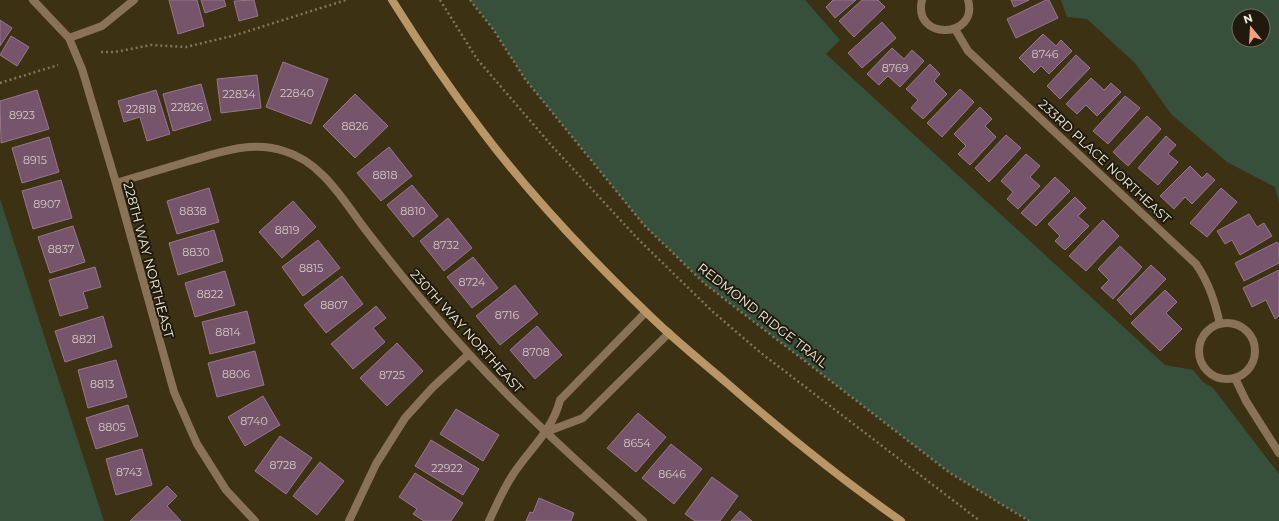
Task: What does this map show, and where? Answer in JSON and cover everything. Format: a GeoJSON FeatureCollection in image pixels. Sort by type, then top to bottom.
{"type":"FeatureCollection","features":[{"type":"Feature","properties":{"kind":"street","name":"228TH WAY NORTHEAST"},"geometry":{"type":"LineString","coordinates":[[33,0],[69,38],[82,69],[116,183],[174,392],[197,444],[226,490],[255,521]]}},
{"type":"Feature","properties":{"kind":"street"},"geometry":{"type":"LineString","coordinates":[[69,38],[102,26],[134,0]]}},
{"type":"Feature","properties":{"kind":"street"},"geometry":{"type":"LineString","coordinates":[[392,0],[446,83],[482,132],[582,246],[646,312],[779,428],[831,470],[901,521]]}},
{"type":"Feature","properties":{"kind":"street"},"geometry":{"type":"LineString","coordinates":[[922,0],[921,9],[927,23],[940,30],[955,29],[966,19],[969,11],[968,0]]}},
{"type":"Feature","properties":{"kind":"street","name":"233RD PLACE NORTHEAST"},"geometry":{"type":"LineString","coordinates":[[955,29],[968,51],[1196,264],[1207,280],[1220,324]]}},
{"type":"Feature","properties":{"kind":"street","name":"230TH WAY NORTHEAST"},"geometry":{"type":"LineString","coordinates":[[116,183],[238,147],[261,146],[283,150],[298,156],[317,169],[433,314],[469,354],[546,432],[643,521]]}},
{"type":"Feature","properties":{"kind":"street"},"geometry":{"type":"LineString","coordinates":[[489,521],[512,477],[546,432],[558,408],[560,400],[646,312]]}},
{"type":"Feature","properties":{"kind":"street"},"geometry":{"type":"LineString","coordinates":[[1229,323],[1239,326],[1247,331],[1253,344],[1254,358],[1250,367],[1235,378],[1226,379],[1217,377],[1210,373],[1200,359],[1199,351],[1202,339],[1206,332],[1220,324],[1229,323]]}},
{"type":"Feature","properties":{"kind":"street"},"geometry":{"type":"LineString","coordinates":[[546,432],[583,418],[670,334]]}},
{"type":"Feature","properties":{"kind":"street"},"geometry":{"type":"LineString","coordinates":[[348,521],[376,464],[405,418],[433,387],[469,354]]}},
{"type":"Feature","properties":{"kind":"street"},"geometry":{"type":"LineString","coordinates":[[1235,378],[1250,408],[1279,453]]}},
{"type":"Feature","properties":{"kind":"path"},"geometry":{"type":"LineString","coordinates":[[101,52],[115,52],[151,45],[186,47],[236,34],[346,0]]}},
{"type":"Feature","properties":{"kind":"path","name":"REDMOND RIDGE TRAIL"},"geometry":{"type":"LineString","coordinates":[[440,0],[477,59],[552,146],[637,238],[712,312],[767,358],[980,521]]}},
{"type":"Feature","properties":{"kind":"path","name":"REDMOND RIDGE TRAIL"},"geometry":{"type":"LineString","coordinates":[[470,0],[493,29],[525,79],[644,224],[704,284],[950,473],[1029,521]]}},
{"type":"Feature","properties":{"kind":"path"},"geometry":{"type":"LineString","coordinates":[[0,83],[58,65]]}},
{"type":"Feature","properties":{"kind":"green space"},"geometry":{"type":"Polygon","coordinates":[[[470,0],[805,0],[840,40],[826,54],[1165,365],[1193,370],[1203,382],[1213,388],[1279,474],[1279,521],[1029,521],[950,473],[705,284],[644,225],[525,79],[493,29],[470,0]]]}},
{"type":"Feature","properties":{"kind":"green space"},"geometry":{"type":"Polygon","coordinates":[[[1061,0],[1279,0],[1279,202],[1275,187],[1227,162],[1171,114],[1135,63],[1087,19],[1067,17],[1061,0]]]}},
{"type":"Feature","properties":{"kind":"green space"},"geometry":{"type":"Polygon","coordinates":[[[0,199],[104,521],[0,521],[0,199]]]}},
{"type":"Feature","properties":{"kind":"building"},"geometry":{"type":"Polygon","coordinates":[[[169,0],[197,0],[204,26],[178,34],[169,0]]]}},
{"type":"Feature","properties":{"kind":"building"},"geometry":{"type":"Polygon","coordinates":[[[201,0],[224,0],[226,6],[205,13],[201,0]]]}},
{"type":"Feature","properties":{"kind":"building"},"geometry":{"type":"Polygon","coordinates":[[[254,0],[258,16],[239,21],[234,1],[254,0]]]}},
{"type":"Feature","properties":{"kind":"building"},"geometry":{"type":"Polygon","coordinates":[[[833,0],[856,0],[835,18],[826,7],[833,0]]]}},
{"type":"Feature","properties":{"kind":"building"},"geometry":{"type":"Polygon","coordinates":[[[862,0],[878,0],[885,7],[854,37],[839,21],[862,0]]]}},
{"type":"Feature","properties":{"kind":"building"},"geometry":{"type":"Polygon","coordinates":[[[1011,0],[1029,0],[1014,7],[1011,0]]]}},
{"type":"Feature","properties":{"kind":"building"},"geometry":{"type":"Polygon","coordinates":[[[1046,0],[1049,0],[1058,18],[1016,38],[1007,19],[1046,0]]]}},
{"type":"Feature","properties":{"kind":"building"},"geometry":{"type":"Polygon","coordinates":[[[0,20],[12,28],[0,46],[0,20]]]}},
{"type":"Feature","properties":{"kind":"building"},"geometry":{"type":"Polygon","coordinates":[[[882,22],[896,38],[862,68],[848,53],[882,22]]]}},
{"type":"Feature","properties":{"kind":"building"},"geometry":{"type":"Polygon","coordinates":[[[1043,34],[1056,46],[1061,40],[1072,51],[1049,74],[1041,66],[1034,73],[1019,58],[1043,34]]]}},
{"type":"Feature","properties":{"kind":"building"},"geometry":{"type":"Polygon","coordinates":[[[11,36],[29,47],[17,66],[0,55],[11,36]]]}},
{"type":"Feature","properties":{"kind":"building"},"geometry":{"type":"Polygon","coordinates":[[[892,48],[904,59],[912,50],[924,61],[900,87],[888,76],[879,85],[867,74],[892,48]]]}},
{"type":"Feature","properties":{"kind":"building"},"geometry":{"type":"Polygon","coordinates":[[[1076,55],[1090,68],[1060,99],[1047,86],[1076,55]]]}},
{"type":"Feature","properties":{"kind":"building"},"geometry":{"type":"Polygon","coordinates":[[[283,62],[328,79],[311,124],[266,107],[283,62]]]}},
{"type":"Feature","properties":{"kind":"building"},"geometry":{"type":"Polygon","coordinates":[[[930,64],[940,74],[934,81],[947,94],[923,119],[911,108],[918,100],[906,89],[930,64]]]}},
{"type":"Feature","properties":{"kind":"building"},"geometry":{"type":"Polygon","coordinates":[[[257,75],[261,108],[221,113],[217,79],[257,75]]]}},
{"type":"Feature","properties":{"kind":"building"},"geometry":{"type":"Polygon","coordinates":[[[1091,78],[1104,90],[1111,83],[1121,92],[1097,116],[1086,105],[1077,114],[1066,104],[1091,78]]]}},
{"type":"Feature","properties":{"kind":"building"},"geometry":{"type":"Polygon","coordinates":[[[201,84],[211,120],[173,131],[163,94],[201,84]]]}},
{"type":"Feature","properties":{"kind":"building"},"geometry":{"type":"Polygon","coordinates":[[[960,89],[974,102],[942,137],[927,123],[960,89]]]}},
{"type":"Feature","properties":{"kind":"building"},"geometry":{"type":"Polygon","coordinates":[[[37,90],[49,129],[1,143],[0,101],[37,90]]]}},
{"type":"Feature","properties":{"kind":"building"},"geometry":{"type":"Polygon","coordinates":[[[156,90],[170,134],[147,141],[140,117],[124,122],[118,101],[156,90]]]}},
{"type":"Feature","properties":{"kind":"building"},"geometry":{"type":"Polygon","coordinates":[[[355,94],[388,126],[355,158],[323,126],[355,94]]]}},
{"type":"Feature","properties":{"kind":"building"},"geometry":{"type":"Polygon","coordinates":[[[1125,96],[1140,108],[1108,144],[1093,131],[1125,96]]]}},
{"type":"Feature","properties":{"kind":"building"},"geometry":{"type":"Polygon","coordinates":[[[980,107],[992,119],[985,126],[996,137],[970,165],[958,154],[966,146],[954,134],[980,107]]]}},
{"type":"Feature","properties":{"kind":"building"},"geometry":{"type":"Polygon","coordinates":[[[1147,116],[1161,129],[1128,166],[1113,152],[1147,116]]]}},
{"type":"Feature","properties":{"kind":"building"},"geometry":{"type":"Polygon","coordinates":[[[1006,135],[1021,148],[989,182],[975,168],[1006,135]]]}},
{"type":"Feature","properties":{"kind":"building"},"geometry":{"type":"Polygon","coordinates":[[[1166,136],[1176,145],[1168,154],[1178,162],[1158,185],[1138,168],[1166,136]]]}},
{"type":"Feature","properties":{"kind":"building"},"geometry":{"type":"Polygon","coordinates":[[[49,137],[59,172],[22,183],[12,148],[49,137]]]}},
{"type":"Feature","properties":{"kind":"building"},"geometry":{"type":"Polygon","coordinates":[[[389,147],[412,176],[381,201],[357,173],[389,147]]]}},
{"type":"Feature","properties":{"kind":"building"},"geometry":{"type":"Polygon","coordinates":[[[1026,154],[1040,166],[1030,177],[1040,186],[1018,209],[1007,199],[1013,192],[1001,181],[1026,154]]]}},
{"type":"Feature","properties":{"kind":"building"},"geometry":{"type":"Polygon","coordinates":[[[1190,166],[1202,178],[1207,173],[1215,180],[1192,204],[1185,197],[1174,209],[1160,196],[1190,166]]]}},
{"type":"Feature","properties":{"kind":"building"},"geometry":{"type":"Polygon","coordinates":[[[1055,177],[1070,191],[1036,226],[1021,213],[1055,177]]]}},
{"type":"Feature","properties":{"kind":"building"},"geometry":{"type":"Polygon","coordinates":[[[61,180],[72,218],[33,229],[22,191],[61,180]]]}},
{"type":"Feature","properties":{"kind":"building"},"geometry":{"type":"Polygon","coordinates":[[[412,185],[438,216],[413,237],[387,205],[412,185]]]}},
{"type":"Feature","properties":{"kind":"building"},"geometry":{"type":"Polygon","coordinates":[[[209,188],[219,222],[177,234],[167,201],[209,188]]]}},
{"type":"Feature","properties":{"kind":"building"},"geometry":{"type":"Polygon","coordinates":[[[1221,188],[1237,202],[1207,237],[1190,223],[1221,188]]]}},
{"type":"Feature","properties":{"kind":"building"},"geometry":{"type":"Polygon","coordinates":[[[1075,197],[1086,208],[1078,216],[1089,226],[1065,250],[1055,241],[1060,236],[1048,224],[1075,197]]]}},
{"type":"Feature","properties":{"kind":"building"},"geometry":{"type":"Polygon","coordinates":[[[293,201],[316,227],[282,258],[259,232],[293,201]]]}},
{"type":"Feature","properties":{"kind":"building"},"geometry":{"type":"Polygon","coordinates":[[[1249,214],[1257,227],[1264,223],[1272,236],[1240,255],[1232,240],[1225,244],[1217,231],[1249,214]]]}},
{"type":"Feature","properties":{"kind":"building"},"geometry":{"type":"Polygon","coordinates":[[[448,218],[472,248],[444,271],[420,241],[448,218]]]}},
{"type":"Feature","properties":{"kind":"building"},"geometry":{"type":"Polygon","coordinates":[[[1103,220],[1119,236],[1086,271],[1069,256],[1103,220]]]}},
{"type":"Feature","properties":{"kind":"building"},"geometry":{"type":"Polygon","coordinates":[[[73,226],[85,262],[50,273],[38,237],[73,226]]]}},
{"type":"Feature","properties":{"kind":"building"},"geometry":{"type":"Polygon","coordinates":[[[214,230],[223,261],[178,275],[169,243],[214,230]]]}},
{"type":"Feature","properties":{"kind":"building"},"geometry":{"type":"Polygon","coordinates":[[[318,240],[340,268],[303,296],[282,267],[318,240]]]}},
{"type":"Feature","properties":{"kind":"building"},"geometry":{"type":"Polygon","coordinates":[[[1277,242],[1279,245],[1279,263],[1244,281],[1235,263],[1277,242]]]}},
{"type":"Feature","properties":{"kind":"building"},"geometry":{"type":"Polygon","coordinates":[[[1120,246],[1142,267],[1113,299],[1101,288],[1109,280],[1098,269],[1120,246]]]}},
{"type":"Feature","properties":{"kind":"building"},"geometry":{"type":"Polygon","coordinates":[[[473,257],[498,288],[472,308],[447,277],[473,257]]]}},
{"type":"Feature","properties":{"kind":"building"},"geometry":{"type":"Polygon","coordinates":[[[1151,265],[1166,279],[1131,315],[1117,300],[1151,265]]]}},
{"type":"Feature","properties":{"kind":"building"},"geometry":{"type":"Polygon","coordinates":[[[95,267],[101,287],[83,292],[88,308],[60,316],[49,280],[95,267]]]}},
{"type":"Feature","properties":{"kind":"building"},"geometry":{"type":"Polygon","coordinates":[[[1279,270],[1279,316],[1275,319],[1266,300],[1252,307],[1243,288],[1279,270]]]}},
{"type":"Feature","properties":{"kind":"building"},"geometry":{"type":"Polygon","coordinates":[[[225,271],[235,305],[195,317],[185,283],[225,271]]]}},
{"type":"Feature","properties":{"kind":"building"},"geometry":{"type":"Polygon","coordinates":[[[342,276],[363,304],[326,333],[304,305],[342,276]]]}},
{"type":"Feature","properties":{"kind":"building"},"geometry":{"type":"Polygon","coordinates":[[[515,285],[538,314],[500,345],[476,316],[515,285]]]}},
{"type":"Feature","properties":{"kind":"building"},"geometry":{"type":"Polygon","coordinates":[[[1165,290],[1177,302],[1166,313],[1182,329],[1160,351],[1131,323],[1165,290]]]}},
{"type":"Feature","properties":{"kind":"building"},"geometry":{"type":"Polygon","coordinates":[[[376,306],[386,318],[373,328],[385,342],[353,369],[331,344],[376,306]]]}},
{"type":"Feature","properties":{"kind":"building"},"geometry":{"type":"Polygon","coordinates":[[[247,311],[255,343],[210,354],[202,322],[247,311]]]}},
{"type":"Feature","properties":{"kind":"building"},"geometry":{"type":"Polygon","coordinates":[[[103,316],[112,347],[65,362],[55,331],[103,316]]]}},
{"type":"Feature","properties":{"kind":"building"},"geometry":{"type":"Polygon","coordinates":[[[537,326],[562,355],[535,379],[510,350],[537,326]]]}},
{"type":"Feature","properties":{"kind":"building"},"geometry":{"type":"Polygon","coordinates":[[[397,343],[423,371],[387,406],[360,378],[397,343]]]}},
{"type":"Feature","properties":{"kind":"building"},"geometry":{"type":"Polygon","coordinates":[[[255,351],[264,385],[217,397],[208,363],[255,351]]]}},
{"type":"Feature","properties":{"kind":"building"},"geometry":{"type":"Polygon","coordinates":[[[116,360],[127,397],[88,408],[78,370],[116,360]]]}},
{"type":"Feature","properties":{"kind":"building"},"geometry":{"type":"Polygon","coordinates":[[[263,396],[280,425],[245,446],[228,417],[263,396]]]}},
{"type":"Feature","properties":{"kind":"building"},"geometry":{"type":"Polygon","coordinates":[[[128,405],[138,436],[96,449],[86,418],[128,405]]]}},
{"type":"Feature","properties":{"kind":"building"},"geometry":{"type":"Polygon","coordinates":[[[456,409],[499,435],[483,461],[440,434],[456,409]]]}},
{"type":"Feature","properties":{"kind":"building"},"geometry":{"type":"Polygon","coordinates":[[[638,413],[666,437],[636,472],[607,448],[638,413]]]}},
{"type":"Feature","properties":{"kind":"building"},"geometry":{"type":"Polygon","coordinates":[[[280,436],[312,458],[286,494],[255,471],[280,436]]]}},
{"type":"Feature","properties":{"kind":"building"},"geometry":{"type":"Polygon","coordinates":[[[431,440],[479,469],[463,495],[415,466],[431,440]]]}},
{"type":"Feature","properties":{"kind":"building"},"geometry":{"type":"Polygon","coordinates":[[[671,444],[702,469],[674,504],[642,478],[671,444]]]}},
{"type":"Feature","properties":{"kind":"building"},"geometry":{"type":"Polygon","coordinates":[[[142,449],[152,485],[116,495],[106,459],[142,449]]]}},
{"type":"Feature","properties":{"kind":"building"},"geometry":{"type":"Polygon","coordinates":[[[320,462],[344,481],[317,515],[293,496],[320,462]]]}},
{"type":"Feature","properties":{"kind":"building"},"geometry":{"type":"Polygon","coordinates":[[[415,473],[463,503],[451,521],[424,521],[413,514],[417,509],[399,497],[415,473]]]}},
{"type":"Feature","properties":{"kind":"building"},"geometry":{"type":"Polygon","coordinates":[[[712,477],[738,496],[720,521],[695,521],[685,514],[712,477]]]}},
{"type":"Feature","properties":{"kind":"building"},"geometry":{"type":"Polygon","coordinates":[[[167,486],[177,496],[167,506],[181,521],[130,521],[167,486]]]}},
{"type":"Feature","properties":{"kind":"building"},"geometry":{"type":"Polygon","coordinates":[[[539,498],[574,513],[571,521],[526,521],[530,512],[533,513],[539,498]]]}},
{"type":"Feature","properties":{"kind":"building"},"geometry":{"type":"Polygon","coordinates":[[[740,511],[752,521],[731,521],[740,511]]]}}]}
